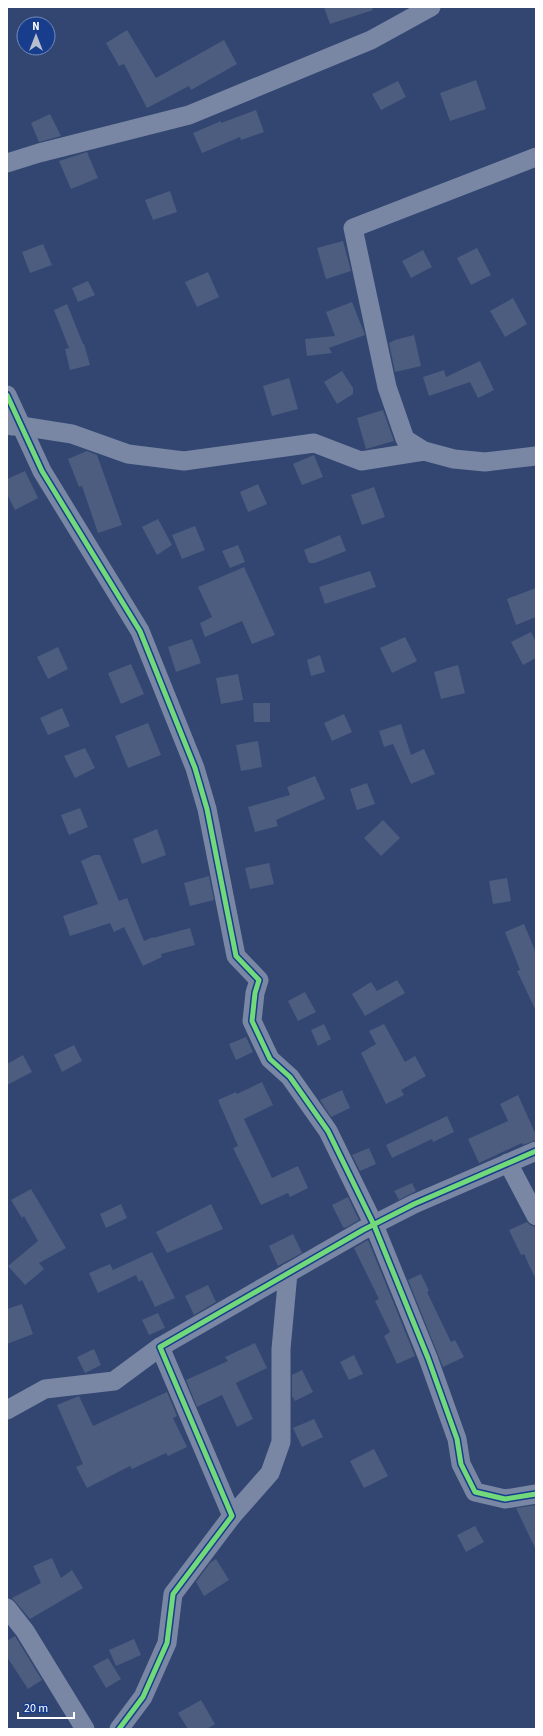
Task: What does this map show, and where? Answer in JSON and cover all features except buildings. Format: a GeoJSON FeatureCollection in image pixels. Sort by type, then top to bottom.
{"type":"FeatureCollection","features":[{"type":"Feature","properties":{"kind":"street"},"geometry":{"type":"LineString","coordinates":[[7,163],[39,153],[189,115],[372,40],[431,7]]}},
{"type":"Feature","properties":{"kind":"street"},"geometry":{"type":"LineString","coordinates":[[536,157],[353,228],[387,387],[405,439],[424,451],[454,459],[485,462],[536,456]]}},
{"type":"Feature","properties":{"kind":"street"},"geometry":{"type":"LineString","coordinates":[[7,394],[14,426],[140,631],[195,768],[207,809],[236,956],[259,980],[255,993],[252,1021],[270,1059],[290,1077],[328,1131],[374,1225],[428,1358],[457,1439],[461,1464],[475,1492],[505,1499],[536,1494]]}},
{"type":"Feature","properties":{"kind":"street"},"geometry":{"type":"LineString","coordinates":[[14,426],[72,434],[128,454],[184,461],[314,443],[361,461],[424,451]]}},
{"type":"Feature","properties":{"kind":"street"},"geometry":{"type":"LineString","coordinates":[[7,1410],[46,1389],[114,1381],[160,1347],[374,1225],[414,1204],[536,1151]]}},
{"type":"Feature","properties":{"kind":"street"},"geometry":{"type":"LineString","coordinates":[[508,1163],[536,1216]]}},
{"type":"Feature","properties":{"kind":"street"},"geometry":{"type":"LineString","coordinates":[[119,1729],[143,1697],[167,1643],[173,1594],[232,1516],[270,1473],[281,1442],[281,1349],[288,1273]]}},
{"type":"Feature","properties":{"kind":"street"},"geometry":{"type":"LineString","coordinates":[[160,1347],[232,1516]]}},
{"type":"Feature","properties":{"kind":"street"},"geometry":{"type":"LineString","coordinates":[[7,1608],[25,1631],[85,1729]]}},
{"type":"Feature","properties":{"kind":"cycle path"},"geometry":{"type":"LineString","coordinates":[[7,395],[42,471],[140,631],[195,768],[207,809],[236,956],[259,980],[255,993],[252,1021],[270,1059],[290,1077],[328,1131],[374,1225],[428,1358],[457,1439],[461,1464],[475,1492],[505,1499],[536,1494]]}},
{"type":"Feature","properties":{"kind":"cycle path"},"geometry":{"type":"LineString","coordinates":[[119,1729],[143,1697],[167,1643],[173,1594],[232,1516],[160,1347],[363,1230],[414,1204],[536,1151]]}}]}
